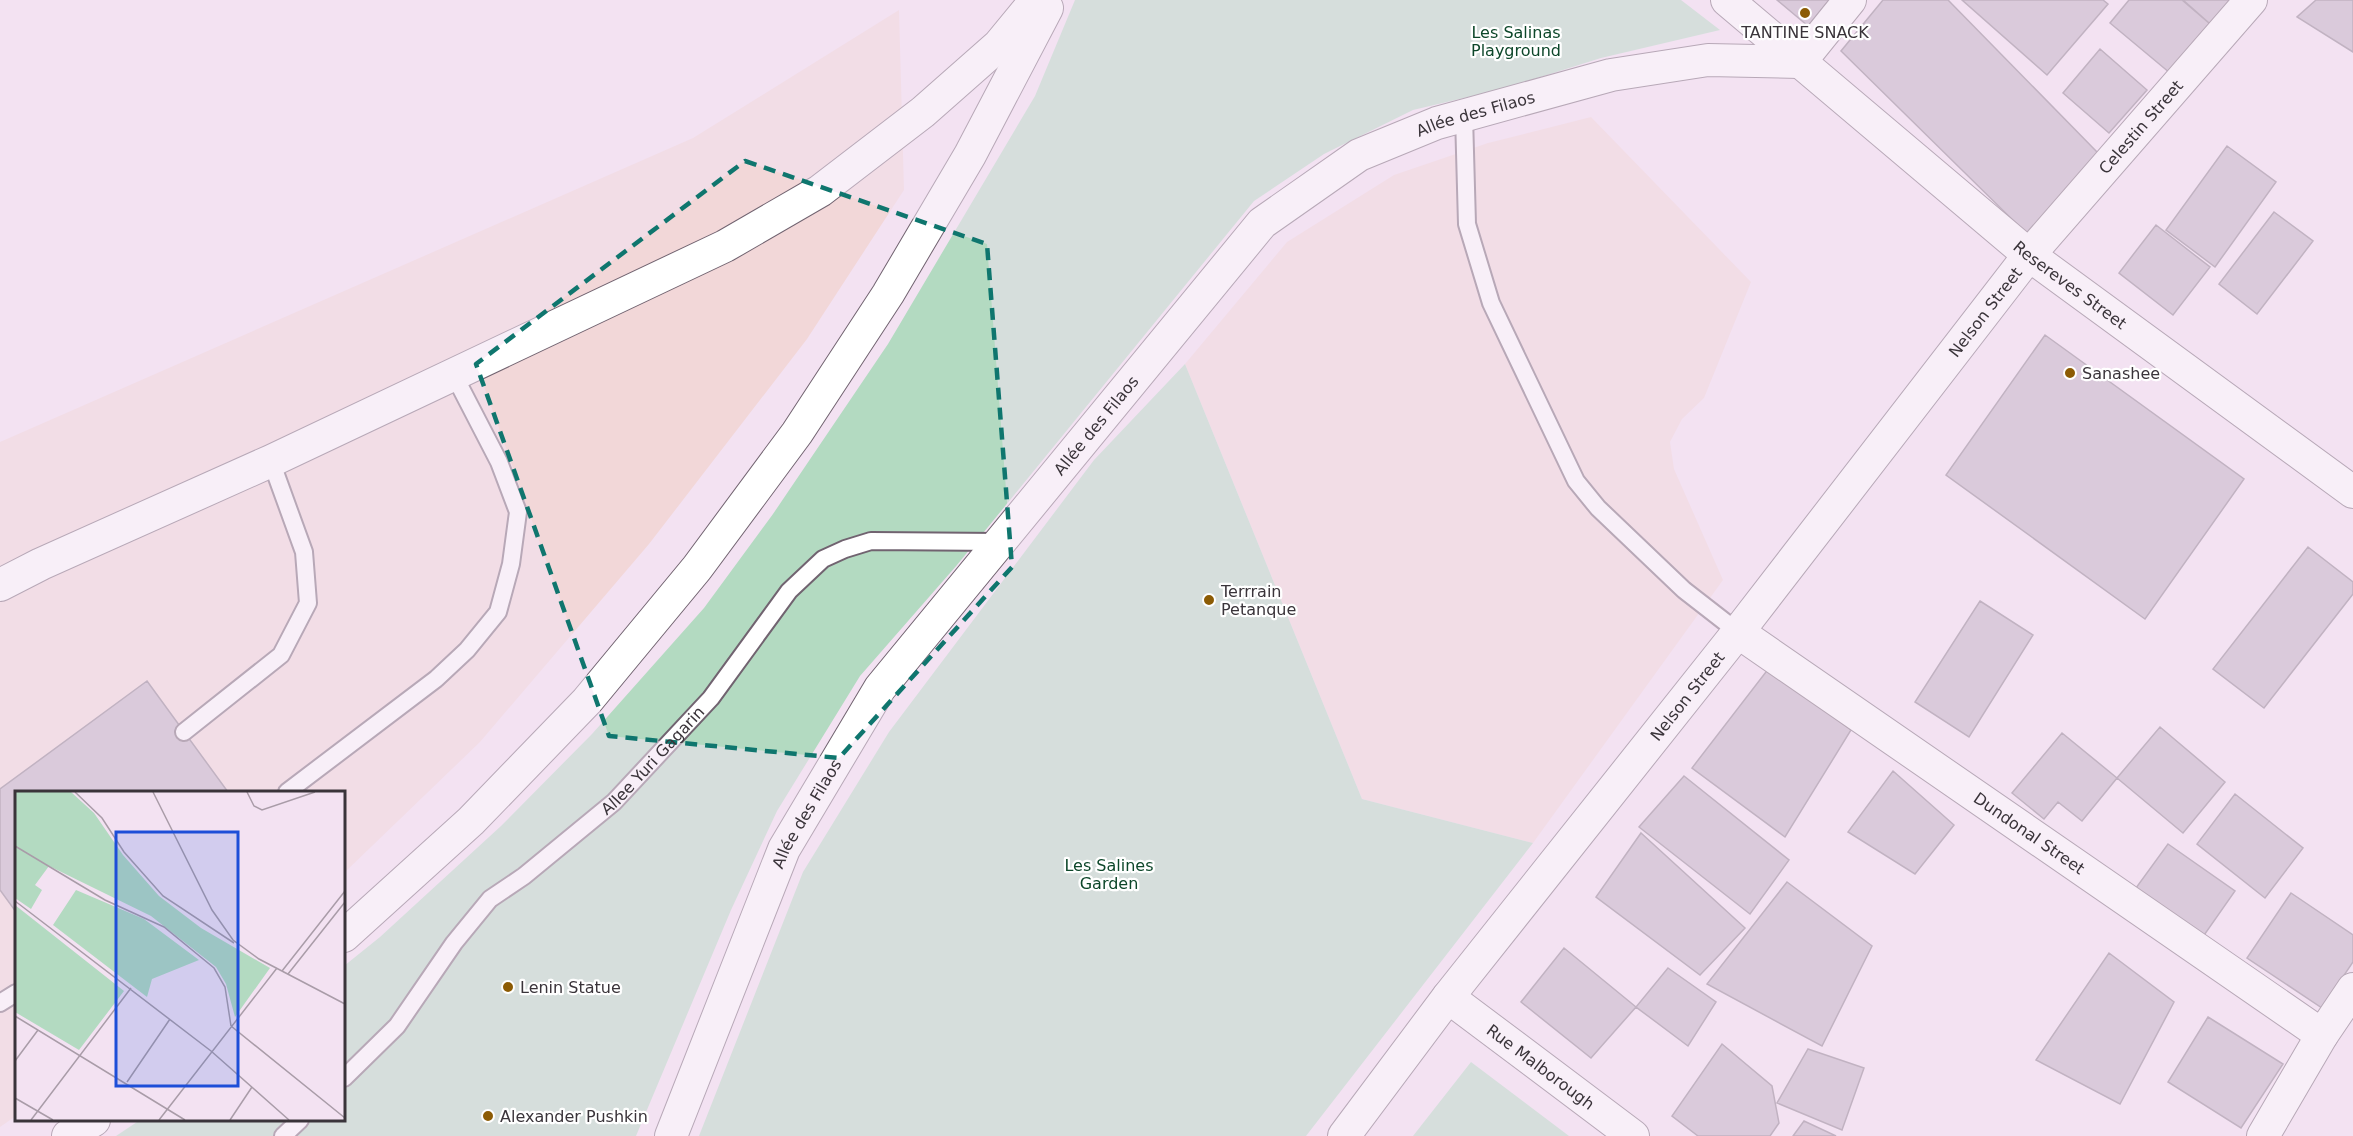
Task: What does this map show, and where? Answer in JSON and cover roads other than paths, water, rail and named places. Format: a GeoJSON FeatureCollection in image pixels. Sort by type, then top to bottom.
{"type":"FeatureCollection","features":[{"type":"Feature","properties":{"kind":"street"},"geometry":{"type":"LineString","coordinates":[[0,585],[41,564],[271,461],[725,246],[820,191],[923,112],[999,45],[1036,0]]}},
{"type":"Feature","properties":{"kind":"street"},"geometry":{"type":"LineString","coordinates":[[345,935],[471,821],[571,718],[697,568],[797,434],[888,294],[970,155],[1051,0]]}},
{"type":"Feature","properties":{"kind":"street","name":"Resereves Street"},"geometry":{"type":"LineString","coordinates":[[1727,0],[2029,255],[2353,492]]}},
{"type":"Feature","properties":{"kind":"street"},"geometry":{"type":"LineString","coordinates":[[1800,62],[1850,0]]}},
{"type":"Feature","properties":{"kind":"street","name":"Celestin Street"},"geometry":{"type":"LineString","coordinates":[[2029,255],[2251,0]]}},
{"type":"Feature","properties":{"kind":"street","name":"Allée des Filaos"},"geometry":{"type":"LineString","coordinates":[[671,1136],[784,849],[880,688],[1262,223],[1359,155],[1437,123],[1611,75],[1708,60],[1800,62]]}},
{"type":"Feature","properties":{"kind":"street","name":"Nelson Street"},"geometry":{"type":"LineString","coordinates":[[1344,1136],[1448,997],[1738,632],[2029,255]]}},
{"type":"Feature","properties":{"kind":"street","name":"Dundonal Street"},"geometry":{"type":"LineString","coordinates":[[1738,632],[2322,1035]]}},
{"type":"Feature","properties":{"kind":"street"},"geometry":{"type":"LineString","coordinates":[[2263,1136],[2322,1035],[2353,989]]}},
{"type":"Feature","properties":{"kind":"street","name":"Rue Malborough"},"geometry":{"type":"LineString","coordinates":[[1448,997],[1633,1136]]}},
{"type":"Feature","properties":{"kind":"street"},"geometry":{"type":"LineString","coordinates":[[68,1136],[91,1121]]}},
{"type":"Feature","properties":{"kind":"lane"},"geometry":{"type":"LineString","coordinates":[[1464,116],[1467,224],[1473,247],[1491,303],[1576,481],[1598,508],[1684,590],[1738,632]]}},
{"type":"Feature","properties":{"kind":"lane"},"geometry":{"type":"LineString","coordinates":[[288,791],[436,679],[467,650],[498,612],[511,564],[518,512],[499,462],[454,375]]}},
{"type":"Feature","properties":{"kind":"lane"},"geometry":{"type":"LineString","coordinates":[[184,732],[281,655],[308,603],[304,552],[271,461]]}},
{"type":"Feature","properties":{"kind":"lane","name":"Allee Yuri Gagarin"},"geometry":{"type":"LineString","coordinates":[[345,1077],[397,1026],[454,943],[490,900],[524,876],[614,802],[711,698],[789,591],[823,559],[870,541],[1001,542]]}},
{"type":"Feature","properties":{"kind":"lane"},"geometry":{"type":"LineString","coordinates":[[0,1004],[15,994]]}},
{"type":"Feature","properties":{"kind":"lane"},"geometry":{"type":"LineString","coordinates":[[282,1136],[298,1121]]}},
{"type":"Feature","properties":{"kind":"place","name":"TANTINE SNACK"},"geometry":{"type":"Point","coordinates":[1805,13]}},
{"type":"Feature","properties":{"kind":"place","name":"Sanashee"},"geometry":{"type":"Point","coordinates":[2070,373]}},
{"type":"Feature","properties":{"kind":"place","name":"Terrrain Petanque"},"geometry":{"type":"Point","coordinates":[1209,600]}},
{"type":"Feature","properties":{"kind":"place","name":"Lenin Statue"},"geometry":{"type":"Point","coordinates":[508,987]}},
{"type":"Feature","properties":{"kind":"place","name":"Alexander Pushkin"},"geometry":{"type":"Point","coordinates":[488,1116]}},
{"type":"Feature","properties":{"kind":"park label","name":"Les Salinas Playground"},"geometry":{"type":"Point","coordinates":[1516,41]}},
{"type":"Feature","properties":{"kind":"park label","name":"Les Salines Garden"},"geometry":{"type":"Point","coordinates":[1109,874]}}]}
